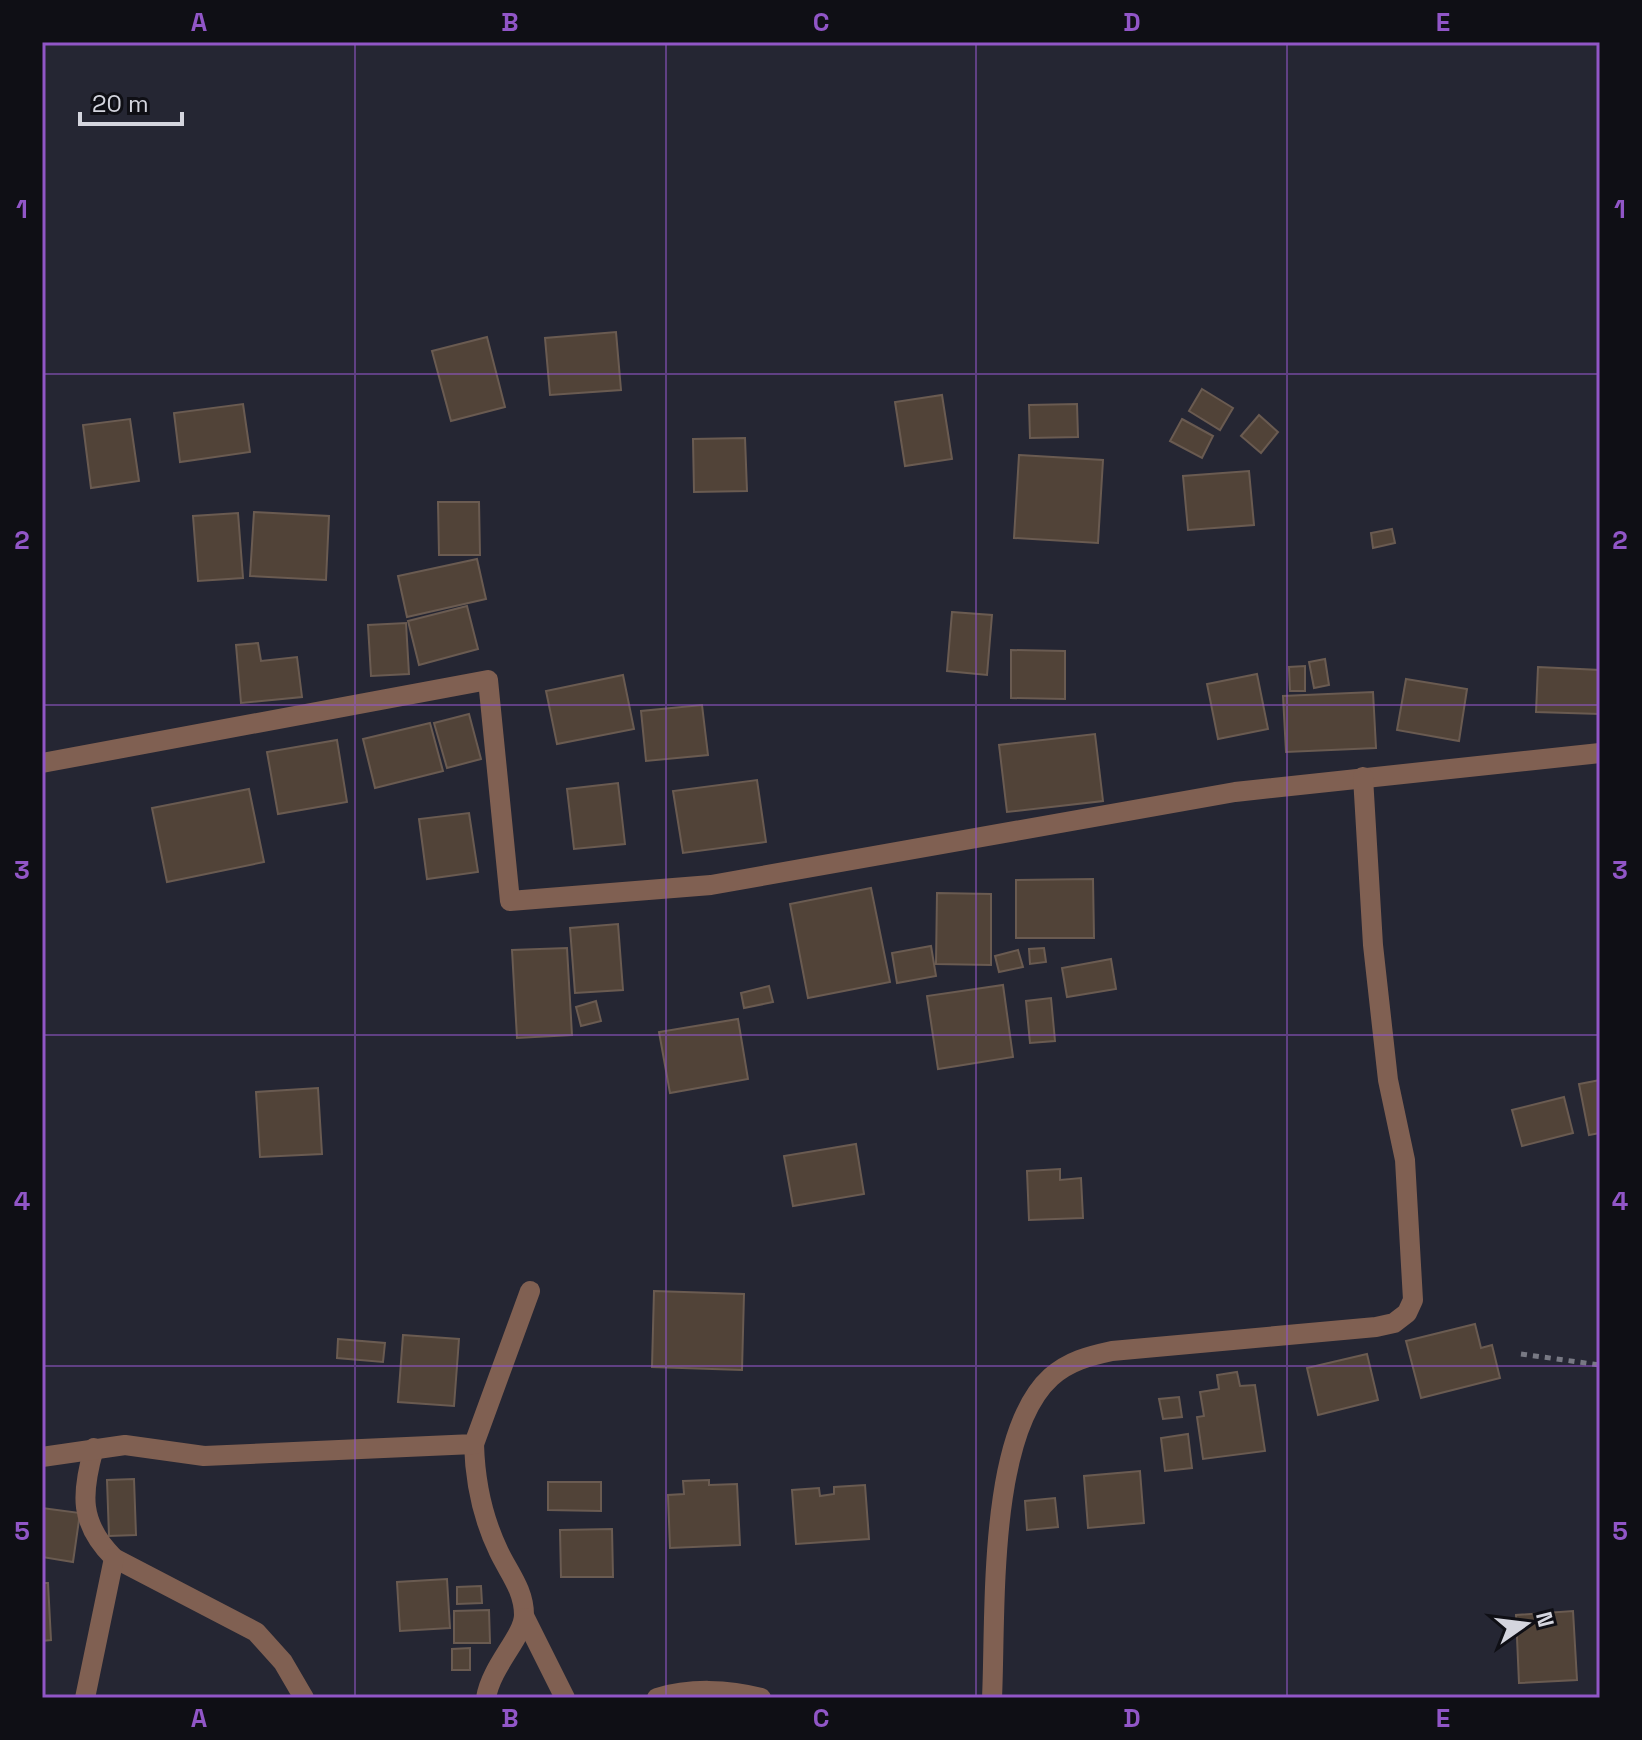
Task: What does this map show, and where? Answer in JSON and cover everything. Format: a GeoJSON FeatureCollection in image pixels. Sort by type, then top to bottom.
{"type":"FeatureCollection","features":[{"type":"Feature","properties":{"kind":"street"},"geometry":{"type":"LineString","coordinates":[[42,763],[488,680],[510,901],[711,885],[1235,792],[1600,753]]}},
{"type":"Feature","properties":{"kind":"street"},"geometry":{"type":"LineString","coordinates":[[992,1698],[1006,1478],[1015,1441],[1028,1408],[1050,1378],[1080,1358],[1112,1351],[1349,1331],[1394,1323],[1407,1313],[1413,1300],[1405,1160],[1388,1080],[1373,945],[1363,777]]}},
{"type":"Feature","properties":{"kind":"street"},"geometry":{"type":"LineString","coordinates":[[530,1291],[516,1339],[474,1444],[475,1467],[489,1529],[521,1591],[525,1618],[565,1698]]}},
{"type":"Feature","properties":{"kind":"street"},"geometry":{"type":"LineString","coordinates":[[42,1457],[125,1445],[204,1456],[474,1444]]}},
{"type":"Feature","properties":{"kind":"street"},"geometry":{"type":"LineString","coordinates":[[94,1448],[86,1476],[90,1530],[114,1558],[256,1632],[283,1662],[304,1698]]}},
{"type":"Feature","properties":{"kind":"street"},"geometry":{"type":"LineString","coordinates":[[85,1698],[114,1558]]}},
{"type":"Feature","properties":{"kind":"street"},"geometry":{"type":"LineString","coordinates":[[486,1698],[488,1682],[525,1618]]}},
{"type":"Feature","properties":{"kind":"street"},"geometry":{"type":"LineString","coordinates":[[657,1698],[675,1693],[711,1691],[761,1698]]}},
{"type":"Feature","properties":{"kind":"path"},"geometry":{"type":"LineString","coordinates":[[1521,1354],[1600,1365]]}},
{"type":"Feature","properties":{"kind":"building"},"geometry":{"type":"Polygon","coordinates":[[[616,332],[621,390],[550,395],[545,338],[616,332]]]}},
{"type":"Feature","properties":{"kind":"building"},"geometry":{"type":"Polygon","coordinates":[[[487,337],[505,407],[451,421],[432,351],[487,337]]]}},
{"type":"Feature","properties":{"kind":"building"},"geometry":{"type":"Polygon","coordinates":[[[1202,389],[1233,408],[1220,430],[1189,411],[1202,389]]]}},
{"type":"Feature","properties":{"kind":"building"},"geometry":{"type":"Polygon","coordinates":[[[942,395],[952,459],[905,466],[895,402],[942,395]]]}},
{"type":"Feature","properties":{"kind":"building"},"geometry":{"type":"Polygon","coordinates":[[[243,404],[250,452],[180,462],[174,413],[243,404]]]}},
{"type":"Feature","properties":{"kind":"building"},"geometry":{"type":"Polygon","coordinates":[[[1077,404],[1078,437],[1030,438],[1029,405],[1077,404]]]}},
{"type":"Feature","properties":{"kind":"building"},"geometry":{"type":"Polygon","coordinates":[[[1259,415],[1278,432],[1261,453],[1241,436],[1259,415]]]}},
{"type":"Feature","properties":{"kind":"building"},"geometry":{"type":"Polygon","coordinates":[[[130,419],[139,481],[91,488],[83,425],[130,419]]]}},
{"type":"Feature","properties":{"kind":"building"},"geometry":{"type":"Polygon","coordinates":[[[1182,419],[1213,436],[1202,458],[1170,441],[1182,419]]]}},
{"type":"Feature","properties":{"kind":"building"},"geometry":{"type":"Polygon","coordinates":[[[745,438],[747,491],[694,492],[693,439],[745,438]]]}},
{"type":"Feature","properties":{"kind":"building"},"geometry":{"type":"Polygon","coordinates":[[[1019,455],[1103,460],[1098,543],[1014,538],[1019,455]]]}},
{"type":"Feature","properties":{"kind":"building"},"geometry":{"type":"Polygon","coordinates":[[[1249,471],[1254,525],[1188,530],[1183,476],[1249,471]]]}},
{"type":"Feature","properties":{"kind":"building"},"geometry":{"type":"Polygon","coordinates":[[[438,502],[479,502],[480,555],[439,555],[438,502]]]}},
{"type":"Feature","properties":{"kind":"building"},"geometry":{"type":"Polygon","coordinates":[[[254,512],[329,516],[326,580],[250,576],[254,512]]]}},
{"type":"Feature","properties":{"kind":"building"},"geometry":{"type":"Polygon","coordinates":[[[238,513],[243,578],[198,581],[193,516],[238,513]]]}},
{"type":"Feature","properties":{"kind":"building"},"geometry":{"type":"Polygon","coordinates":[[[1392,529],[1395,543],[1373,548],[1371,533],[1392,529]]]}},
{"type":"Feature","properties":{"kind":"building"},"geometry":{"type":"Polygon","coordinates":[[[477,559],[486,599],[407,617],[398,576],[477,559]]]}},
{"type":"Feature","properties":{"kind":"building"},"geometry":{"type":"Polygon","coordinates":[[[467,606],[478,649],[419,665],[408,621],[467,606]]]}},
{"type":"Feature","properties":{"kind":"building"},"geometry":{"type":"Polygon","coordinates":[[[952,612],[992,615],[987,675],[947,671],[952,612]]]}},
{"type":"Feature","properties":{"kind":"building"},"geometry":{"type":"Polygon","coordinates":[[[406,623],[409,674],[371,676],[368,625],[406,623]]]}},
{"type":"Feature","properties":{"kind":"building"},"geometry":{"type":"Polygon","coordinates":[[[258,643],[261,661],[297,657],[302,697],[241,703],[236,645],[258,643]]]}},
{"type":"Feature","properties":{"kind":"building"},"geometry":{"type":"Polygon","coordinates":[[[1011,650],[1065,651],[1065,699],[1011,698],[1011,650]]]}},
{"type":"Feature","properties":{"kind":"building"},"geometry":{"type":"Polygon","coordinates":[[[1325,659],[1329,685],[1314,688],[1309,662],[1325,659]]]}},
{"type":"Feature","properties":{"kind":"building"},"geometry":{"type":"Polygon","coordinates":[[[1305,666],[1305,691],[1290,691],[1289,667],[1305,666]]]}},
{"type":"Feature","properties":{"kind":"building"},"geometry":{"type":"Polygon","coordinates":[[[1538,667],[1600,670],[1600,714],[1536,712],[1538,667]]]}},
{"type":"Feature","properties":{"kind":"building"},"geometry":{"type":"Polygon","coordinates":[[[1257,674],[1268,729],[1218,739],[1207,684],[1257,674]]]}},
{"type":"Feature","properties":{"kind":"building"},"geometry":{"type":"Polygon","coordinates":[[[623,675],[634,729],[557,744],[546,691],[623,675]]]}},
{"type":"Feature","properties":{"kind":"building"},"geometry":{"type":"Polygon","coordinates":[[[1406,679],[1467,689],[1459,741],[1397,730],[1406,679]]]}},
{"type":"Feature","properties":{"kind":"building"},"geometry":{"type":"Polygon","coordinates":[[[1373,692],[1376,748],[1286,752],[1283,696],[1373,692]]]}},
{"type":"Feature","properties":{"kind":"building"},"geometry":{"type":"Polygon","coordinates":[[[702,705],[708,755],[646,761],[641,711],[702,705]]]}},
{"type":"Feature","properties":{"kind":"building"},"geometry":{"type":"Polygon","coordinates":[[[469,714],[481,759],[447,768],[434,723],[469,714]]]}},
{"type":"Feature","properties":{"kind":"building"},"geometry":{"type":"Polygon","coordinates":[[[430,723],[443,771],[375,788],[363,739],[430,723]]]}},
{"type":"Feature","properties":{"kind":"building"},"geometry":{"type":"Polygon","coordinates":[[[1095,734],[1103,801],[1007,812],[999,745],[1095,734]]]}},
{"type":"Feature","properties":{"kind":"building"},"geometry":{"type":"Polygon","coordinates":[[[337,740],[347,802],[278,814],[267,752],[337,740]]]}},
{"type":"Feature","properties":{"kind":"building"},"geometry":{"type":"Polygon","coordinates":[[[757,780],[766,842],[683,853],[673,791],[757,780]]]}},
{"type":"Feature","properties":{"kind":"building"},"geometry":{"type":"Polygon","coordinates":[[[618,783],[625,844],[574,849],[567,789],[618,783]]]}},
{"type":"Feature","properties":{"kind":"building"},"geometry":{"type":"Polygon","coordinates":[[[249,789],[264,862],[167,882],[152,808],[249,789]]]}},
{"type":"Feature","properties":{"kind":"building"},"geometry":{"type":"Polygon","coordinates":[[[469,813],[478,872],[427,879],[419,819],[469,813]]]}},
{"type":"Feature","properties":{"kind":"building"},"geometry":{"type":"Polygon","coordinates":[[[1093,879],[1094,938],[1016,938],[1016,880],[1093,879]]]}},
{"type":"Feature","properties":{"kind":"building"},"geometry":{"type":"Polygon","coordinates":[[[871,888],[890,982],[808,998],[790,904],[871,888]]]}},
{"type":"Feature","properties":{"kind":"building"},"geometry":{"type":"Polygon","coordinates":[[[937,893],[991,894],[991,965],[936,964],[937,893]]]}},
{"type":"Feature","properties":{"kind":"building"},"geometry":{"type":"Polygon","coordinates":[[[618,924],[623,990],[575,993],[570,928],[618,924]]]}},
{"type":"Feature","properties":{"kind":"building"},"geometry":{"type":"Polygon","coordinates":[[[931,946],[936,976],[897,983],[892,953],[931,946]]]}},
{"type":"Feature","properties":{"kind":"building"},"geometry":{"type":"Polygon","coordinates":[[[567,948],[572,1035],[517,1038],[512,950],[567,948]]]}},
{"type":"Feature","properties":{"kind":"building"},"geometry":{"type":"Polygon","coordinates":[[[1044,948],[1046,962],[1030,964],[1029,949],[1044,948]]]}},
{"type":"Feature","properties":{"kind":"building"},"geometry":{"type":"Polygon","coordinates":[[[1018,950],[1023,967],[999,972],[995,956],[1018,950]]]}},
{"type":"Feature","properties":{"kind":"building"},"geometry":{"type":"Polygon","coordinates":[[[1111,959],[1116,989],[1067,997],[1062,968],[1111,959]]]}},
{"type":"Feature","properties":{"kind":"building"},"geometry":{"type":"Polygon","coordinates":[[[1003,985],[1013,1057],[938,1069],[927,996],[1003,985]]]}},
{"type":"Feature","properties":{"kind":"building"},"geometry":{"type":"Polygon","coordinates":[[[769,986],[773,1002],[744,1008],[741,993],[769,986]]]}},
{"type":"Feature","properties":{"kind":"building"},"geometry":{"type":"Polygon","coordinates":[[[1051,998],[1055,1041],[1030,1043],[1026,1001],[1051,998]]]}},
{"type":"Feature","properties":{"kind":"building"},"geometry":{"type":"Polygon","coordinates":[[[596,1001],[601,1021],[581,1026],[576,1007],[596,1001]]]}},
{"type":"Feature","properties":{"kind":"building"},"geometry":{"type":"Polygon","coordinates":[[[738,1019],[748,1079],[670,1093],[659,1032],[738,1019]]]}},
{"type":"Feature","properties":{"kind":"building"},"geometry":{"type":"Polygon","coordinates":[[[1600,1080],[1600,1133],[1589,1135],[1579,1084],[1600,1080]]]}},
{"type":"Feature","properties":{"kind":"building"},"geometry":{"type":"Polygon","coordinates":[[[318,1088],[322,1154],[260,1157],[256,1092],[318,1088]]]}},
{"type":"Feature","properties":{"kind":"building"},"geometry":{"type":"Polygon","coordinates":[[[1564,1097],[1573,1133],[1522,1146],[1512,1110],[1564,1097]]]}},
{"type":"Feature","properties":{"kind":"building"},"geometry":{"type":"Polygon","coordinates":[[[856,1144],[864,1194],[793,1206],[784,1156],[856,1144]]]}},
{"type":"Feature","properties":{"kind":"building"},"geometry":{"type":"Polygon","coordinates":[[[1060,1169],[1060,1180],[1081,1178],[1083,1218],[1029,1220],[1027,1171],[1060,1169]]]}},
{"type":"Feature","properties":{"kind":"building"},"geometry":{"type":"Polygon","coordinates":[[[654,1291],[744,1294],[742,1370],[652,1367],[654,1291]]]}},
{"type":"Feature","properties":{"kind":"building"},"geometry":{"type":"Polygon","coordinates":[[[1475,1324],[1481,1348],[1492,1345],[1500,1378],[1421,1398],[1406,1341],[1475,1324]]]}},
{"type":"Feature","properties":{"kind":"building"},"geometry":{"type":"Polygon","coordinates":[[[403,1335],[459,1339],[454,1406],[398,1402],[403,1335]]]}},
{"type":"Feature","properties":{"kind":"building"},"geometry":{"type":"Polygon","coordinates":[[[338,1339],[385,1343],[383,1362],[337,1358],[338,1339]]]}},
{"type":"Feature","properties":{"kind":"building"},"geometry":{"type":"Polygon","coordinates":[[[1367,1354],[1378,1400],[1318,1415],[1307,1368],[1367,1354]]]}},
{"type":"Feature","properties":{"kind":"building"},"geometry":{"type":"Polygon","coordinates":[[[1237,1372],[1240,1386],[1255,1385],[1265,1451],[1203,1459],[1197,1417],[1204,1416],[1200,1392],[1219,1389],[1217,1375],[1237,1372]]]}},
{"type":"Feature","properties":{"kind":"building"},"geometry":{"type":"Polygon","coordinates":[[[1179,1397],[1182,1417],[1163,1419],[1159,1399],[1179,1397]]]}},
{"type":"Feature","properties":{"kind":"building"},"geometry":{"type":"Polygon","coordinates":[[[1188,1434],[1192,1468],[1165,1471],[1161,1438],[1188,1434]]]}},
{"type":"Feature","properties":{"kind":"building"},"geometry":{"type":"Polygon","coordinates":[[[1140,1471],[1144,1523],[1088,1528],[1084,1476],[1140,1471]]]}},
{"type":"Feature","properties":{"kind":"building"},"geometry":{"type":"Polygon","coordinates":[[[134,1479],[136,1535],[109,1536],[107,1480],[134,1479]]]}},
{"type":"Feature","properties":{"kind":"building"},"geometry":{"type":"Polygon","coordinates":[[[709,1480],[709,1485],[737,1484],[740,1545],[670,1548],[668,1495],[684,1494],[683,1481],[709,1480]]]}},
{"type":"Feature","properties":{"kind":"building"},"geometry":{"type":"Polygon","coordinates":[[[548,1482],[601,1482],[601,1511],[548,1510],[548,1482]]]}},
{"type":"Feature","properties":{"kind":"building"},"geometry":{"type":"Polygon","coordinates":[[[865,1485],[869,1539],[796,1544],[792,1490],[819,1488],[820,1496],[834,1494],[834,1487],[865,1485]]]}},
{"type":"Feature","properties":{"kind":"building"},"geometry":{"type":"Polygon","coordinates":[[[1055,1498],[1058,1527],[1027,1530],[1025,1501],[1055,1498]]]}},
{"type":"Feature","properties":{"kind":"building"},"geometry":{"type":"Polygon","coordinates":[[[42,1508],[80,1513],[73,1562],[42,1557],[42,1508]]]}},
{"type":"Feature","properties":{"kind":"building"},"geometry":{"type":"Polygon","coordinates":[[[612,1529],[613,1577],[561,1577],[560,1530],[612,1529]]]}},
{"type":"Feature","properties":{"kind":"building"},"geometry":{"type":"Polygon","coordinates":[[[447,1579],[450,1628],[400,1631],[397,1582],[447,1579]]]}},
{"type":"Feature","properties":{"kind":"building"},"geometry":{"type":"Polygon","coordinates":[[[42,1583],[48,1583],[51,1640],[42,1641],[42,1583]]]}},
{"type":"Feature","properties":{"kind":"building"},"geometry":{"type":"Polygon","coordinates":[[[481,1586],[482,1603],[457,1604],[457,1587],[481,1586]]]}},
{"type":"Feature","properties":{"kind":"building"},"geometry":{"type":"Polygon","coordinates":[[[489,1610],[490,1643],[454,1643],[454,1611],[489,1610]]]}},
{"type":"Feature","properties":{"kind":"building"},"geometry":{"type":"Polygon","coordinates":[[[1573,1611],[1577,1680],[1519,1683],[1516,1615],[1573,1611]]]}},
{"type":"Feature","properties":{"kind":"building"},"geometry":{"type":"Polygon","coordinates":[[[470,1648],[470,1670],[452,1670],[452,1649],[470,1648]]]}}]}
